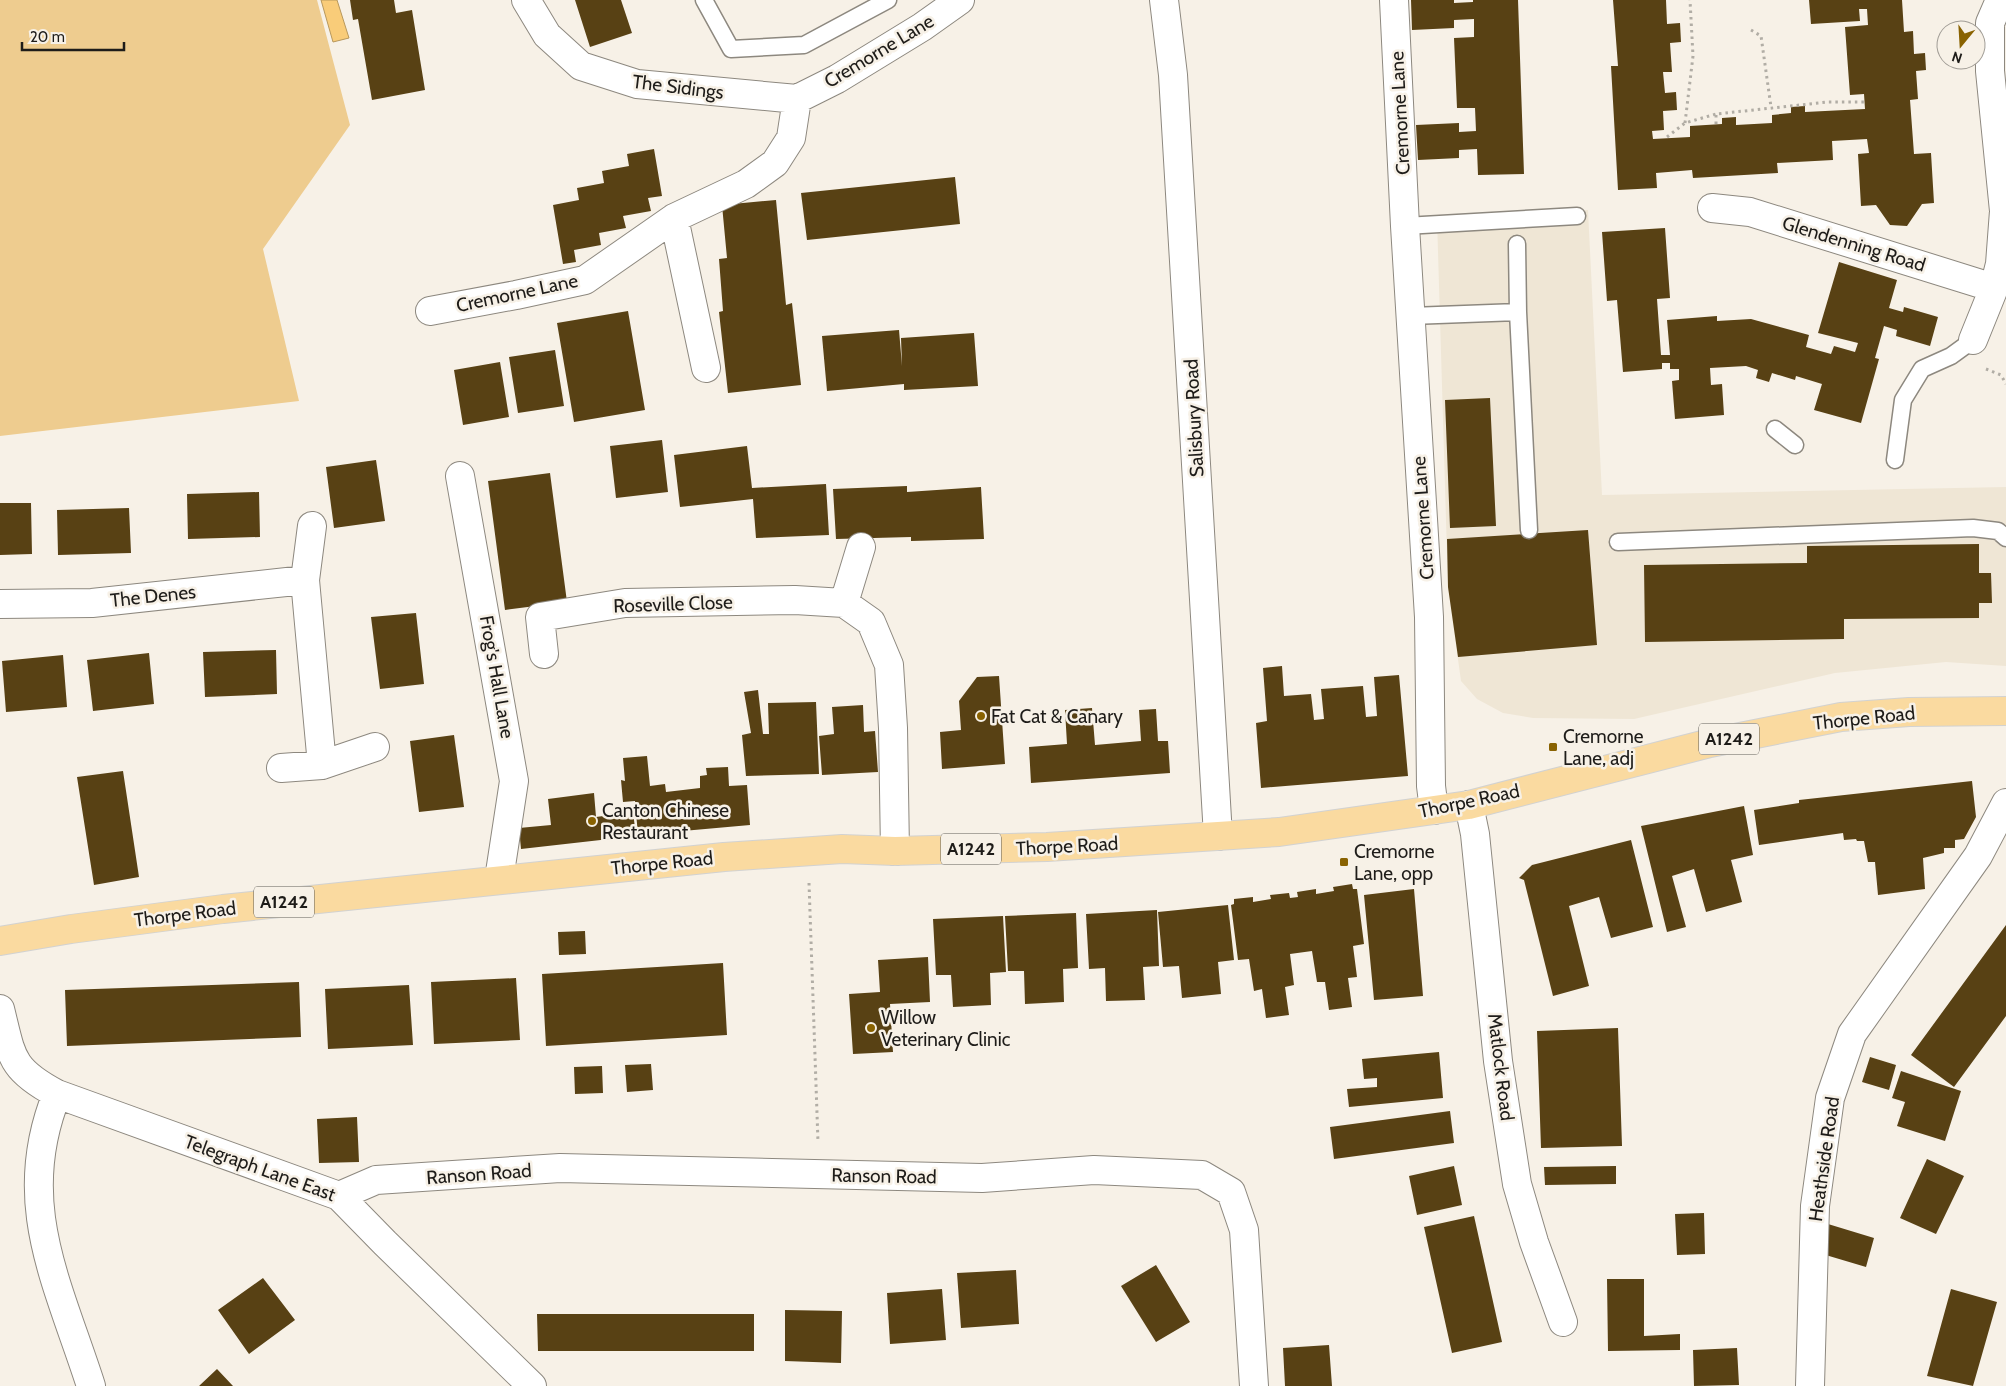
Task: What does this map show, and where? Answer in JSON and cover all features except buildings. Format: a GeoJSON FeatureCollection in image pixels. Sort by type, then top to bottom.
{"type":"FeatureCollection","features":[{"type":"Feature","properties":{"kind":"main road","name":"Thorpe Road"},"geometry":{"type":"LineString","coordinates":[[0,942],[70,928],[223,909],[801,850],[895,851],[1048,847],[1279,832],[1469,805],[1710,743],[1841,717],[1899,713],[2006,711]]}},
{"type":"Feature","properties":{"kind":"street","name":"The Sidings"},"geometry":{"type":"LineString","coordinates":[[526,0],[547,35],[581,66],[637,84],[796,99]]}},
{"type":"Feature","properties":{"kind":"street","name":"Cremorne Lane"},"geometry":{"type":"LineString","coordinates":[[430,311],[584,280],[674,218],[746,184],[775,163],[791,138],[796,99],[837,79],[922,27],[960,0]]}},
{"type":"Feature","properties":{"kind":"street","name":"Salisbury Road"},"geometry":{"type":"LineString","coordinates":[[1164,0],[1173,74],[1179,162],[1203,611],[1218,836]]}},
{"type":"Feature","properties":{"kind":"street","name":"Cremorne Lane"},"geometry":{"type":"LineString","coordinates":[[1394,0],[1405,226],[1429,617],[1431,786],[1434,810]]}},
{"type":"Feature","properties":{"kind":"street"},"geometry":{"type":"LineString","coordinates":[[1973,340],[1994,288],[2000,264],[2004,211],[1990,71],[1990,23],[2000,0]]}},
{"type":"Feature","properties":{"kind":"street","name":"Glendenning Road"},"geometry":{"type":"LineString","coordinates":[[1712,208],[1750,212],[1994,288]]}},
{"type":"Feature","properties":{"kind":"street"},"geometry":{"type":"LineString","coordinates":[[674,218],[706,368]]}},
{"type":"Feature","properties":{"kind":"street","name":"Frog's Hall Lane"},"geometry":{"type":"LineString","coordinates":[[460,476],[514,781],[499,880]]}},
{"type":"Feature","properties":{"kind":"street"},"geometry":{"type":"LineString","coordinates":[[312,526],[304,580],[322,765]]}},
{"type":"Feature","properties":{"kind":"street"},"geometry":{"type":"LineString","coordinates":[[861,547],[844,603],[871,622],[889,665],[893,728],[895,851]]}},
{"type":"Feature","properties":{"kind":"street","name":"The Denes"},"geometry":{"type":"LineString","coordinates":[[0,604],[92,602],[304,580]]}},
{"type":"Feature","properties":{"kind":"street","name":"Roseville Close"},"geometry":{"type":"LineString","coordinates":[[544,654],[540,617],[625,603],[795,600],[844,603]]}},
{"type":"Feature","properties":{"kind":"street"},"geometry":{"type":"LineString","coordinates":[[281,768],[322,765],[375,747]]}},
{"type":"Feature","properties":{"kind":"street","name":"Heathside Road"},"geometry":{"type":"LineString","coordinates":[[1810,1386],[1815,1206],[1830,1098],[1852,1034],[1978,856],[2006,803]]}},
{"type":"Feature","properties":{"kind":"street","name":"Matlock Road"},"geometry":{"type":"LineString","coordinates":[[1469,805],[1475,834],[1498,1061],[1517,1184],[1534,1242],[1563,1322]]}},
{"type":"Feature","properties":{"kind":"street","name":"Telegraph Lane East"},"geometry":{"type":"LineString","coordinates":[[0,1009],[13,1056],[20,1069],[33,1082],[57,1094],[339,1196],[532,1386]]}},
{"type":"Feature","properties":{"kind":"street"},"geometry":{"type":"LineString","coordinates":[[57,1094],[47,1118],[40,1150],[38,1199],[42,1234],[91,1386]]}},
{"type":"Feature","properties":{"kind":"street","name":"Ranson Road"},"geometry":{"type":"LineString","coordinates":[[339,1196],[376,1180],[560,1168],[982,1178],[1094,1170],[1202,1175],[1231,1192],[1244,1230],[1254,1386]]}},
{"type":"Feature","properties":{"kind":"lane"},"geometry":{"type":"LineString","coordinates":[[704,0],[731,49],[804,45],[888,0]]}},
{"type":"Feature","properties":{"kind":"lane"},"geometry":{"type":"LineString","coordinates":[[1405,226],[1577,216]]}},
{"type":"Feature","properties":{"kind":"lane"},"geometry":{"type":"LineString","coordinates":[[1517,244],[1518,312],[1529,530]]}},
{"type":"Feature","properties":{"kind":"lane"},"geometry":{"type":"LineString","coordinates":[[1411,316],[1518,312]]}},
{"type":"Feature","properties":{"kind":"lane"},"geometry":{"type":"LineString","coordinates":[[1895,460],[1903,400],[1922,368],[1951,356],[1973,340]]}},
{"type":"Feature","properties":{"kind":"lane"},"geometry":{"type":"LineString","coordinates":[[1775,429],[1795,445]]}},
{"type":"Feature","properties":{"kind":"lane"},"geometry":{"type":"LineString","coordinates":[[1618,542],[1974,528],[1998,531],[2006,538]]}},
{"type":"Feature","properties":{"kind":"path"},"geometry":{"type":"LineString","coordinates":[[1685,123],[1693,56],[1690,0]]}},
{"type":"Feature","properties":{"kind":"path"},"geometry":{"type":"LineString","coordinates":[[1751,30],[1761,36],[1771,107]]}},
{"type":"Feature","properties":{"kind":"path"},"geometry":{"type":"LineString","coordinates":[[1667,137],[1685,123],[1716,114],[1828,102],[1864,102]]}},
{"type":"Feature","properties":{"kind":"path"},"geometry":{"type":"LineString","coordinates":[[1716,114],[1716,124]]}},
{"type":"Feature","properties":{"kind":"path"},"geometry":{"type":"LineString","coordinates":[[809,876],[819,1175]]}},
{"type":"Feature","properties":{"kind":"shaded area"},"geometry":{"type":"Polygon","coordinates":[[[0,0],[317,0],[350,125],[263,249],[299,401],[0,436],[0,0]]]}},
{"type":"Feature","properties":{"kind":"shaded area"},"geometry":{"type":"Polygon","coordinates":[[[321,0],[337,0],[349,38],[333,42],[321,0]]]}},
{"type":"Feature","properties":{"kind":"shaded area"},"geometry":{"type":"Polygon","coordinates":[[[1588,210],[1602,495],[2006,487],[2006,666],[1946,662],[1835,673],[1634,719],[1533,718],[1503,713],[1477,699],[1461,681],[1448,587],[1437,218],[1588,210]]]}},
{"type":"Feature","properties":{"kind":"place","name":"Fat Cat & Canary"},"geometry":{"type":"Point","coordinates":[981,716]}},
{"type":"Feature","properties":{"kind":"place","name":"Cremorne Lane, adj"},"geometry":{"type":"Point","coordinates":[1553,747]}},
{"type":"Feature","properties":{"kind":"place","name":"Canton Chinese Restaurant"},"geometry":{"type":"Point","coordinates":[592,821]}},
{"type":"Feature","properties":{"kind":"place","name":"Cremorne Lane, opp"},"geometry":{"type":"Point","coordinates":[1344,862]}},
{"type":"Feature","properties":{"kind":"place","name":"Willow Veterinary Clinic"},"geometry":{"type":"Point","coordinates":[871,1028]}}]}
